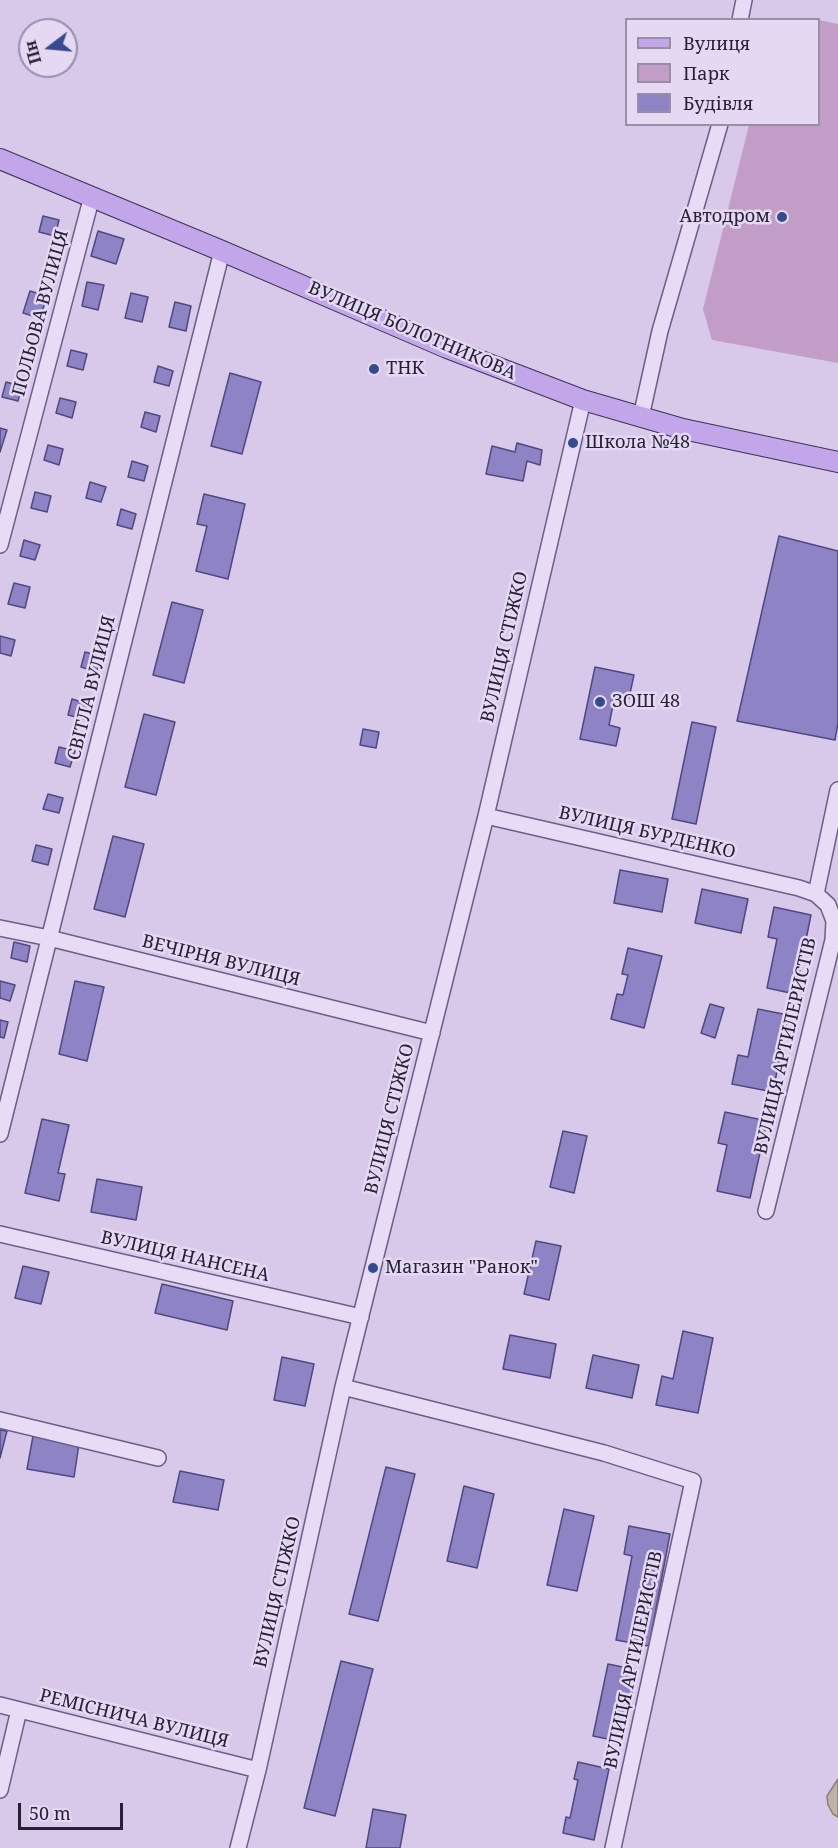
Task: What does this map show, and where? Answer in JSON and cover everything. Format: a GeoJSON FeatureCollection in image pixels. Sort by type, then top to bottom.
{"type":"FeatureCollection","features":[{"type":"Feature","properties":{"kind":"main road","name":"ВУЛИЦЯ БОЛОТНИКОВА"},"geometry":{"type":"LineString","coordinates":[[0,159],[447,348],[583,400],[729,440],[838,462]]}},
{"type":"Feature","properties":{"kind":"street"},"geometry":{"type":"LineString","coordinates":[[740,18],[744,0]]}},
{"type":"Feature","properties":{"kind":"street"},"geometry":{"type":"LineString","coordinates":[[641,417],[660,331],[719,126]]}},
{"type":"Feature","properties":{"kind":"street","name":"ПОЛЬОВА ВУЛИЦЯ"},"geometry":{"type":"LineString","coordinates":[[0,545],[92,196]]}},
{"type":"Feature","properties":{"kind":"street","name":"СВІТЛА ВУЛИЦЯ"},"geometry":{"type":"LineString","coordinates":[[0,1134],[222,251]]}},
{"type":"Feature","properties":{"kind":"street","name":"ВУЛИЦЯ СТІЖКО"},"geometry":{"type":"LineString","coordinates":[[238,1848],[258,1770],[343,1387],[486,816],[583,400]]}},
{"type":"Feature","properties":{"kind":"street"},"geometry":{"type":"LineString","coordinates":[[816,894],[838,790]]}},
{"type":"Feature","properties":{"kind":"street","name":"ВУЛИЦЯ БУРДЕНКО"},"geometry":{"type":"LineString","coordinates":[[486,816],[799,888],[816,894]]}},
{"type":"Feature","properties":{"kind":"street","name":"ВУЛИЦЯ АРТИЛЕРИСТІВ"},"geometry":{"type":"LineString","coordinates":[[766,1211],[833,940],[834,921],[828,905],[816,894]]}},
{"type":"Feature","properties":{"kind":"street","name":"ВЕЧІРНЯ ВУЛИЦЯ"},"geometry":{"type":"LineString","coordinates":[[0,928],[49,938],[432,1033]]}},
{"type":"Feature","properties":{"kind":"street","name":"ВУЛИЦЯ НАНСЕНА"},"geometry":{"type":"LineString","coordinates":[[0,1234],[361,1317]]}},
{"type":"Feature","properties":{"kind":"street","name":"ВУЛИЦЯ АРТИЛЕРИСТІВ"},"geometry":{"type":"LineString","coordinates":[[343,1387],[604,1453],[693,1481],[613,1848]]}},
{"type":"Feature","properties":{"kind":"street"},"geometry":{"type":"LineString","coordinates":[[0,1420],[159,1458]]}},
{"type":"Feature","properties":{"kind":"street","name":"РЕМІСНИЧА ВУЛИЦЯ"},"geometry":{"type":"LineString","coordinates":[[0,1705],[258,1770]]}},
{"type":"Feature","properties":{"kind":"street"},"geometry":{"type":"LineString","coordinates":[[0,1790],[19,1710]]}},
{"type":"Feature","properties":{"kind":"green space","name":"Автодром"},"geometry":{"type":"Polygon","coordinates":[[[820,20],[838,24],[838,363],[712,340],[703,309],[749,126],[820,126],[820,20]]]}},
{"type":"Feature","properties":{"kind":"shaded area"},"geometry":{"type":"Polygon","coordinates":[[[838,1779],[838,1817],[833,1814],[828,1805],[827,1796],[838,1779]]]}},
{"type":"Feature","properties":{"kind":"building"},"geometry":{"type":"Polygon","coordinates":[[[43,216],[59,220],[55,236],[39,232],[43,216]]]}},
{"type":"Feature","properties":{"kind":"building"},"geometry":{"type":"Polygon","coordinates":[[[98,231],[124,239],[116,264],[91,256],[98,231]]]}},
{"type":"Feature","properties":{"kind":"building"},"geometry":{"type":"Polygon","coordinates":[[[87,282],[104,285],[98,310],[82,306],[87,282]]]}},
{"type":"Feature","properties":{"kind":"building"},"geometry":{"type":"Polygon","coordinates":[[[30,291],[47,296],[40,318],[23,313],[30,291]]]}},
{"type":"Feature","properties":{"kind":"building"},"geometry":{"type":"Polygon","coordinates":[[[131,293],[148,297],[142,322],[125,318],[131,293]]]}},
{"type":"Feature","properties":{"kind":"building"},"geometry":{"type":"Polygon","coordinates":[[[175,302],[191,306],[186,331],[169,327],[175,302]]]}},
{"type":"Feature","properties":{"kind":"building"},"geometry":{"type":"Polygon","coordinates":[[[71,350],[87,354],[83,370],[67,366],[71,350]]]}},
{"type":"Feature","properties":{"kind":"building"},"geometry":{"type":"Polygon","coordinates":[[[158,366],[173,371],[169,386],[154,382],[158,366]]]}},
{"type":"Feature","properties":{"kind":"building"},"geometry":{"type":"Polygon","coordinates":[[[230,373],[261,382],[242,454],[211,446],[230,373]]]}},
{"type":"Feature","properties":{"kind":"building"},"geometry":{"type":"Polygon","coordinates":[[[6,382],[22,386],[18,401],[2,397],[6,382]]]}},
{"type":"Feature","properties":{"kind":"building"},"geometry":{"type":"Polygon","coordinates":[[[60,398],[76,402],[72,418],[56,413],[60,398]]]}},
{"type":"Feature","properties":{"kind":"building"},"geometry":{"type":"Polygon","coordinates":[[[145,412],[160,416],[156,432],[141,427],[145,412]]]}},
{"type":"Feature","properties":{"kind":"building"},"geometry":{"type":"Polygon","coordinates":[[[0,428],[7,430],[0,452],[0,428]]]}},
{"type":"Feature","properties":{"kind":"building"},"geometry":{"type":"Polygon","coordinates":[[[517,443],[542,450],[540,465],[527,461],[523,481],[486,474],[492,446],[515,452],[517,443]]]}},
{"type":"Feature","properties":{"kind":"building"},"geometry":{"type":"Polygon","coordinates":[[[48,445],[63,449],[59,465],[44,460],[48,445]]]}},
{"type":"Feature","properties":{"kind":"building"},"geometry":{"type":"Polygon","coordinates":[[[132,461],[148,466],[144,481],[128,477],[132,461]]]}},
{"type":"Feature","properties":{"kind":"building"},"geometry":{"type":"Polygon","coordinates":[[[90,482],[106,487],[101,502],[86,498],[90,482]]]}},
{"type":"Feature","properties":{"kind":"building"},"geometry":{"type":"Polygon","coordinates":[[[35,492],[51,496],[47,512],[31,508],[35,492]]]}},
{"type":"Feature","properties":{"kind":"building"},"geometry":{"type":"Polygon","coordinates":[[[204,494],[245,504],[228,579],[196,571],[207,526],[197,524],[204,494]]]}},
{"type":"Feature","properties":{"kind":"building"},"geometry":{"type":"Polygon","coordinates":[[[121,509],[136,514],[132,529],[117,525],[121,509]]]}},
{"type":"Feature","properties":{"kind":"building"},"geometry":{"type":"Polygon","coordinates":[[[779,536],[838,551],[838,723],[835,740],[737,721],[779,536]]]}},
{"type":"Feature","properties":{"kind":"building"},"geometry":{"type":"Polygon","coordinates":[[[24,540],[40,545],[35,560],[20,556],[24,540]]]}},
{"type":"Feature","properties":{"kind":"building"},"geometry":{"type":"Polygon","coordinates":[[[14,583],[30,587],[25,608],[8,604],[14,583]]]}},
{"type":"Feature","properties":{"kind":"building"},"geometry":{"type":"Polygon","coordinates":[[[172,602],[203,610],[184,683],[153,675],[172,602]]]}},
{"type":"Feature","properties":{"kind":"building"},"geometry":{"type":"Polygon","coordinates":[[[0,636],[15,640],[11,656],[0,653],[0,636]]]}},
{"type":"Feature","properties":{"kind":"building"},"geometry":{"type":"Polygon","coordinates":[[[85,652],[101,656],[97,672],[81,667],[85,652]]]}},
{"type":"Feature","properties":{"kind":"building"},"geometry":{"type":"Polygon","coordinates":[[[595,667],[634,675],[629,698],[615,695],[609,725],[620,728],[616,746],[580,739],[595,667]]]}},
{"type":"Feature","properties":{"kind":"building"},"geometry":{"type":"Polygon","coordinates":[[[72,699],[88,704],[84,719],[68,715],[72,699]]]}},
{"type":"Feature","properties":{"kind":"building"},"geometry":{"type":"Polygon","coordinates":[[[144,714],[175,722],[156,795],[125,787],[144,714]]]}},
{"type":"Feature","properties":{"kind":"building"},"geometry":{"type":"Polygon","coordinates":[[[692,722],[716,727],[696,824],[672,819],[692,722]]]}},
{"type":"Feature","properties":{"kind":"building"},"geometry":{"type":"Polygon","coordinates":[[[363,729],[379,732],[376,748],[360,745],[363,729]]]}},
{"type":"Feature","properties":{"kind":"building"},"geometry":{"type":"Polygon","coordinates":[[[59,747],[75,751],[70,767],[55,763],[59,747]]]}},
{"type":"Feature","properties":{"kind":"building"},"geometry":{"type":"Polygon","coordinates":[[[48,794],[63,798],[59,813],[43,809],[48,794]]]}},
{"type":"Feature","properties":{"kind":"building"},"geometry":{"type":"Polygon","coordinates":[[[113,836],[144,844],[125,917],[94,909],[113,836]]]}},
{"type":"Feature","properties":{"kind":"building"},"geometry":{"type":"Polygon","coordinates":[[[36,845],[52,849],[48,865],[32,861],[36,845]]]}},
{"type":"Feature","properties":{"kind":"building"},"geometry":{"type":"Polygon","coordinates":[[[620,870],[668,879],[662,912],[614,903],[620,870]]]}},
{"type":"Feature","properties":{"kind":"building"},"geometry":{"type":"Polygon","coordinates":[[[702,889],[748,899],[741,933],[695,923],[702,889]]]}},
{"type":"Feature","properties":{"kind":"building"},"geometry":{"type":"Polygon","coordinates":[[[774,907],[811,915],[795,994],[767,988],[777,939],[768,937],[774,907]]]}},
{"type":"Feature","properties":{"kind":"building"},"geometry":{"type":"Polygon","coordinates":[[[14,942],[30,946],[27,962],[11,958],[14,942]]]}},
{"type":"Feature","properties":{"kind":"building"},"geometry":{"type":"Polygon","coordinates":[[[628,948],[662,956],[644,1028],[611,1019],[617,994],[623,995],[628,975],[622,974],[628,948]]]}},
{"type":"Feature","properties":{"kind":"building"},"geometry":{"type":"Polygon","coordinates":[[[0,981],[15,985],[10,1001],[0,998],[0,981]]]}},
{"type":"Feature","properties":{"kind":"building"},"geometry":{"type":"Polygon","coordinates":[[[75,981],[104,987],[87,1061],[59,1054],[75,981]]]}},
{"type":"Feature","properties":{"kind":"building"},"geometry":{"type":"Polygon","coordinates":[[[710,1004],[724,1008],[715,1038],[701,1033],[710,1004]]]}},
{"type":"Feature","properties":{"kind":"building"},"geometry":{"type":"Polygon","coordinates":[[[758,1009],[788,1015],[773,1092],[732,1084],[738,1055],[748,1057],[758,1009]]]}},
{"type":"Feature","properties":{"kind":"building"},"geometry":{"type":"Polygon","coordinates":[[[0,1020],[8,1022],[4,1038],[0,1037],[0,1020]]]}},
{"type":"Feature","properties":{"kind":"building"},"geometry":{"type":"Polygon","coordinates":[[[725,1112],[767,1121],[750,1198],[717,1191],[727,1145],[718,1143],[725,1112]]]}},
{"type":"Feature","properties":{"kind":"building"},"geometry":{"type":"Polygon","coordinates":[[[42,1119],[69,1125],[58,1173],[65,1174],[59,1201],[25,1193],[42,1119]]]}},
{"type":"Feature","properties":{"kind":"building"},"geometry":{"type":"Polygon","coordinates":[[[563,1131],[587,1136],[574,1193],[550,1187],[563,1131]]]}},
{"type":"Feature","properties":{"kind":"building"},"geometry":{"type":"Polygon","coordinates":[[[97,1179],[142,1187],[136,1220],[91,1212],[97,1179]]]}},
{"type":"Feature","properties":{"kind":"building"},"geometry":{"type":"Polygon","coordinates":[[[536,1241],[561,1246],[549,1300],[524,1294],[536,1241]]]}},
{"type":"Feature","properties":{"kind":"building"},"geometry":{"type":"Polygon","coordinates":[[[23,1266],[49,1272],[41,1304],[15,1298],[23,1266]]]}},
{"type":"Feature","properties":{"kind":"building"},"geometry":{"type":"Polygon","coordinates":[[[162,1284],[233,1301],[227,1330],[155,1313],[162,1284]]]}},
{"type":"Feature","properties":{"kind":"building"},"geometry":{"type":"Polygon","coordinates":[[[683,1331],[713,1338],[698,1413],[656,1405],[662,1376],[673,1379],[683,1331]]]}},
{"type":"Feature","properties":{"kind":"building"},"geometry":{"type":"Polygon","coordinates":[[[510,1335],[556,1344],[550,1378],[503,1369],[510,1335]]]}},
{"type":"Feature","properties":{"kind":"building"},"geometry":{"type":"Polygon","coordinates":[[[593,1355],[639,1365],[632,1398],[586,1388],[593,1355]]]}},
{"type":"Feature","properties":{"kind":"building"},"geometry":{"type":"Polygon","coordinates":[[[282,1357],[314,1364],[305,1406],[274,1400],[282,1357]]]}},
{"type":"Feature","properties":{"kind":"building"},"geometry":{"type":"Polygon","coordinates":[[[0,1430],[7,1431],[0,1458],[0,1430]]]}},
{"type":"Feature","properties":{"kind":"building"},"geometry":{"type":"Polygon","coordinates":[[[33,1436],[79,1444],[74,1477],[27,1469],[33,1436]]]}},
{"type":"Feature","properties":{"kind":"building"},"geometry":{"type":"Polygon","coordinates":[[[386,1467],[415,1474],[378,1621],[349,1614],[386,1467]]]}},
{"type":"Feature","properties":{"kind":"building"},"geometry":{"type":"Polygon","coordinates":[[[180,1471],[224,1480],[218,1510],[173,1502],[180,1471]]]}},
{"type":"Feature","properties":{"kind":"building"},"geometry":{"type":"Polygon","coordinates":[[[464,1486],[494,1494],[477,1568],[447,1561],[464,1486]]]}},
{"type":"Feature","properties":{"kind":"building"},"geometry":{"type":"Polygon","coordinates":[[[564,1509],[594,1516],[577,1591],[547,1585],[564,1509]]]}},
{"type":"Feature","properties":{"kind":"building"},"geometry":{"type":"Polygon","coordinates":[[[629,1526],[670,1534],[649,1646],[616,1640],[632,1556],[624,1554],[629,1526]]]}},
{"type":"Feature","properties":{"kind":"building"},"geometry":{"type":"Polygon","coordinates":[[[341,1661],[373,1669],[335,1816],[304,1808],[341,1661]]]}},
{"type":"Feature","properties":{"kind":"building"},"geometry":{"type":"Polygon","coordinates":[[[608,1664],[637,1670],[622,1742],[593,1736],[608,1664]]]}},
{"type":"Feature","properties":{"kind":"building"},"geometry":{"type":"Polygon","coordinates":[[[578,1762],[609,1769],[594,1840],[563,1833],[566,1817],[570,1818],[578,1780],[574,1779],[578,1762]]]}},
{"type":"Feature","properties":{"kind":"building"},"geometry":{"type":"Polygon","coordinates":[[[373,1809],[406,1815],[400,1848],[366,1848],[373,1809]]]}},
{"type":"Feature","properties":{"kind":"place","name":"Автодром"},"geometry":{"type":"Point","coordinates":[782,217]}},
{"type":"Feature","properties":{"kind":"place","name":"ТНК"},"geometry":{"type":"Point","coordinates":[374,369]}},
{"type":"Feature","properties":{"kind":"place","name":"Школа №48"},"geometry":{"type":"Point","coordinates":[573,443]}},
{"type":"Feature","properties":{"kind":"place","name":"ЗОШ 48"},"geometry":{"type":"Point","coordinates":[600,702]}},
{"type":"Feature","properties":{"kind":"place","name":"Магазин \"Ранок\""},"geometry":{"type":"Point","coordinates":[373,1268]}}]}
